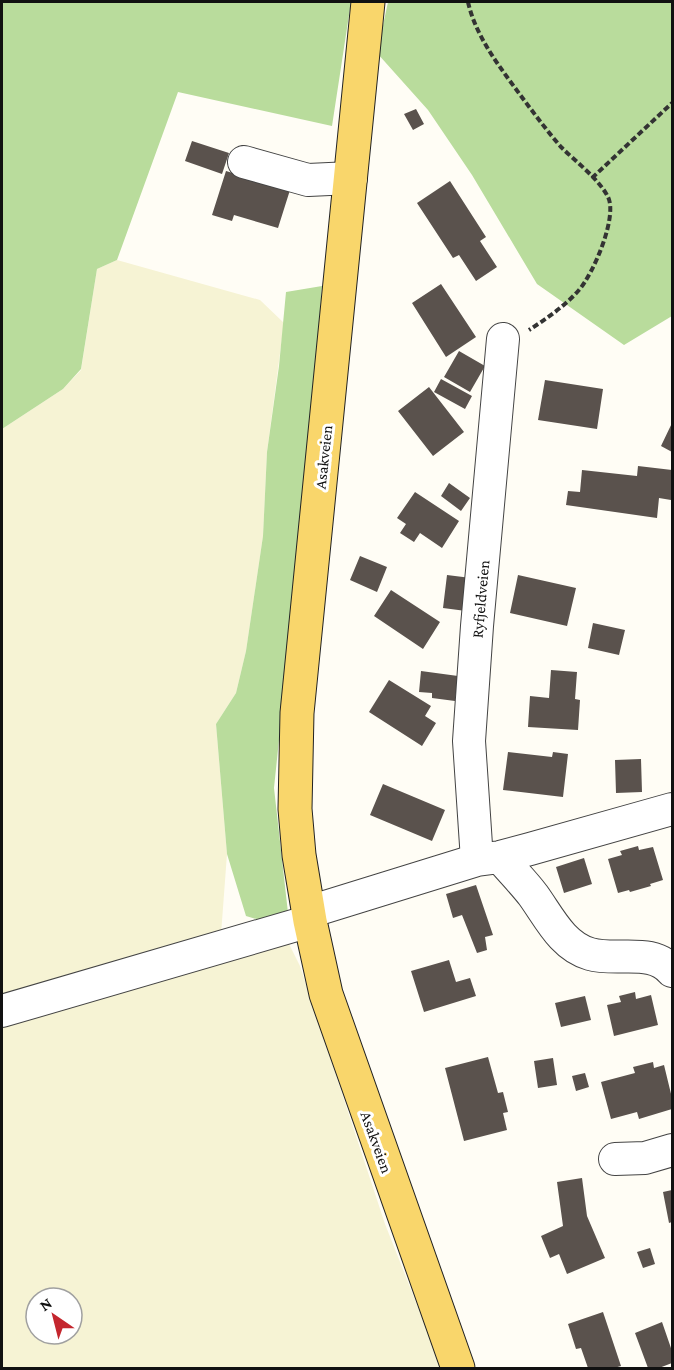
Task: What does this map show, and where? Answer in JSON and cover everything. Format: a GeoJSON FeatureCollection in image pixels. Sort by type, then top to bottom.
{"type":"FeatureCollection","features":[{"type":"Feature","properties":{"kind":"main road","name":"Asakveien"},"geometry":{"type":"LineString","coordinates":[[368,2],[297,713],[295,809],[299,855],[326,994],[458,1368]]}},
{"type":"Feature","properties":{"kind":"street"},"geometry":{"type":"LineString","coordinates":[[244,162],[308,180],[351,178]]}},
{"type":"Feature","properties":{"kind":"street","name":"Ryfjeldveien"},"geometry":{"type":"LineString","coordinates":[[488,858],[469,741],[503,339]]}},
{"type":"Feature","properties":{"kind":"street"},"geometry":{"type":"LineString","coordinates":[[2,1011],[310,916],[488,858],[672,810]]}},
{"type":"Feature","properties":{"kind":"street"},"geometry":{"type":"LineString","coordinates":[[488,858],[533,895],[561,936],[587,954],[602,957],[651,957],[665,963],[672,971]]}},
{"type":"Feature","properties":{"kind":"street"},"geometry":{"type":"LineString","coordinates":[[615,1160],[645,1158],[672,1150]]}},
{"type":"Feature","properties":{"kind":"path"},"geometry":{"type":"LineString","coordinates":[[468,2],[478,31],[511,82],[559,144],[609,199],[610,217],[605,236],[586,280],[578,291],[558,310],[530,330],[503,339]]}},
{"type":"Feature","properties":{"kind":"path"},"geometry":{"type":"LineString","coordinates":[[592,178],[672,103]]}},
{"type":"Feature","properties":{"kind":"shaded area"},"geometry":{"type":"Polygon","coordinates":[[[117,260],[260,300],[284,323],[267,452],[263,536],[246,651],[236,693],[216,724],[227,854],[220,948],[287,940],[300,966],[385,1224],[442,1368],[2,1368],[2,429],[63,389],[81,370],[97,269],[117,260]]]}},
{"type":"Feature","properties":{"kind":"green space"},"geometry":{"type":"Polygon","coordinates":[[[2,2],[351,2],[332,126],[178,92],[117,260],[97,269],[81,369],[63,389],[2,429],[2,2]]]}},
{"type":"Feature","properties":{"kind":"green space"},"geometry":{"type":"Polygon","coordinates":[[[388,2],[672,2],[672,316],[624,345],[537,284],[472,175],[428,110],[377,53],[388,2]]]}},
{"type":"Feature","properties":{"kind":"green space"},"geometry":{"type":"Polygon","coordinates":[[[322,286],[310,441],[274,788],[288,913],[263,921],[246,916],[227,854],[216,724],[236,693],[246,651],[263,536],[267,452],[286,292],[322,286]]]}},
{"type":"Feature","properties":{"kind":"building"},"geometry":{"type":"Polygon","coordinates":[[[416,109],[424,124],[413,130],[404,114],[416,109]]]}},
{"type":"Feature","properties":{"kind":"building"},"geometry":{"type":"Polygon","coordinates":[[[192,141],[229,153],[222,174],[185,161],[192,141]]]}},
{"type":"Feature","properties":{"kind":"building"},"geometry":{"type":"Polygon","coordinates":[[[226,171],[290,190],[278,228],[234,215],[232,221],[212,215],[226,171]]]}},
{"type":"Feature","properties":{"kind":"building"},"geometry":{"type":"Polygon","coordinates":[[[450,181],[486,237],[480,241],[497,267],[476,281],[459,255],[453,258],[417,203],[450,181]]]}},
{"type":"Feature","properties":{"kind":"building"},"geometry":{"type":"Polygon","coordinates":[[[441,284],[476,337],[446,357],[412,303],[441,284]]]}},
{"type":"Feature","properties":{"kind":"building"},"geometry":{"type":"Polygon","coordinates":[[[459,351],[485,366],[470,392],[444,377],[459,351]]]}},
{"type":"Feature","properties":{"kind":"building"},"geometry":{"type":"Polygon","coordinates":[[[441,379],[472,396],[465,409],[434,392],[441,379]]]}},
{"type":"Feature","properties":{"kind":"building"},"geometry":{"type":"Polygon","coordinates":[[[545,380],[603,389],[597,429],[538,420],[545,380]]]}},
{"type":"Feature","properties":{"kind":"building"},"geometry":{"type":"Polygon","coordinates":[[[429,387],[464,432],[433,456],[398,411],[429,387]]]}},
{"type":"Feature","properties":{"kind":"building"},"geometry":{"type":"Polygon","coordinates":[[[672,423],[672,452],[661,446],[672,423]]]}},
{"type":"Feature","properties":{"kind":"building"},"geometry":{"type":"Polygon","coordinates":[[[638,466],[672,470],[671,500],[659,498],[657,518],[566,505],[568,491],[580,492],[582,470],[637,476],[638,466]]]}},
{"type":"Feature","properties":{"kind":"building"},"geometry":{"type":"Polygon","coordinates":[[[449,483],[470,498],[461,511],[441,496],[449,483]]]}},
{"type":"Feature","properties":{"kind":"building"},"geometry":{"type":"Polygon","coordinates":[[[415,492],[459,521],[442,548],[420,533],[414,542],[400,533],[406,524],[397,518],[415,492]]]}},
{"type":"Feature","properties":{"kind":"building"},"geometry":{"type":"Polygon","coordinates":[[[360,556],[387,567],[377,592],[350,580],[360,556]]]}},
{"type":"Feature","properties":{"kind":"building"},"geometry":{"type":"Polygon","coordinates":[[[447,575],[471,578],[466,611],[443,608],[447,575]]]}},
{"type":"Feature","properties":{"kind":"building"},"geometry":{"type":"Polygon","coordinates":[[[518,575],[576,588],[567,626],[510,613],[518,575]]]}},
{"type":"Feature","properties":{"kind":"building"},"geometry":{"type":"Polygon","coordinates":[[[391,590],[440,622],[423,649],[374,616],[391,590]]]}},
{"type":"Feature","properties":{"kind":"building"},"geometry":{"type":"Polygon","coordinates":[[[593,623],[625,630],[619,655],[588,648],[593,623]]]}},
{"type":"Feature","properties":{"kind":"building"},"geometry":{"type":"Polygon","coordinates":[[[551,670],[577,672],[575,699],[580,700],[578,730],[528,727],[530,696],[549,698],[551,670]]]}},
{"type":"Feature","properties":{"kind":"building"},"geometry":{"type":"Polygon","coordinates":[[[421,671],[458,676],[455,701],[432,698],[432,693],[419,692],[421,671]]]}},
{"type":"Feature","properties":{"kind":"building"},"geometry":{"type":"Polygon","coordinates":[[[389,680],[431,706],[425,716],[436,723],[422,746],[369,712],[389,680]]]}},
{"type":"Feature","properties":{"kind":"building"},"geometry":{"type":"Polygon","coordinates":[[[508,752],[552,757],[553,752],[568,754],[563,797],[503,790],[508,752]]]}},
{"type":"Feature","properties":{"kind":"building"},"geometry":{"type":"Polygon","coordinates":[[[641,759],[642,792],[616,793],[615,760],[641,759]]]}},
{"type":"Feature","properties":{"kind":"building"},"geometry":{"type":"Polygon","coordinates":[[[383,784],[445,810],[432,841],[370,815],[383,784]]]}},
{"type":"Feature","properties":{"kind":"building"},"geometry":{"type":"Polygon","coordinates":[[[638,846],[639,850],[653,847],[663,880],[650,884],[651,886],[618,893],[608,859],[622,855],[620,851],[638,846]]]}},
{"type":"Feature","properties":{"kind":"building"},"geometry":{"type":"Polygon","coordinates":[[[584,858],[592,884],[564,893],[556,867],[584,858]]]}},
{"type":"Feature","properties":{"kind":"building"},"geometry":{"type":"Polygon","coordinates":[[[476,885],[493,935],[485,937],[487,950],[477,953],[462,915],[453,918],[446,894],[476,885]]]}},
{"type":"Feature","properties":{"kind":"building"},"geometry":{"type":"Polygon","coordinates":[[[449,960],[456,982],[470,978],[476,996],[424,1012],[411,971],[449,960]]]}},
{"type":"Feature","properties":{"kind":"building"},"geometry":{"type":"Polygon","coordinates":[[[635,992],[636,999],[651,995],[658,1025],[614,1036],[607,1005],[621,1002],[619,996],[635,992]]]}},
{"type":"Feature","properties":{"kind":"building"},"geometry":{"type":"Polygon","coordinates":[[[585,996],[591,1020],[561,1027],[555,1003],[585,996]]]}},
{"type":"Feature","properties":{"kind":"building"},"geometry":{"type":"Polygon","coordinates":[[[488,1057],[498,1093],[503,1092],[508,1112],[503,1113],[507,1130],[464,1141],[445,1068],[488,1057]]]}},
{"type":"Feature","properties":{"kind":"building"},"geometry":{"type":"Polygon","coordinates":[[[553,1058],[557,1085],[538,1088],[534,1061],[553,1058]]]}},
{"type":"Feature","properties":{"kind":"building"},"geometry":{"type":"Polygon","coordinates":[[[653,1062],[654,1068],[664,1065],[672,1098],[672,1109],[639,1119],[637,1112],[611,1119],[601,1082],[635,1073],[633,1067],[653,1062]]]}},
{"type":"Feature","properties":{"kind":"building"},"geometry":{"type":"Polygon","coordinates":[[[585,1073],[589,1087],[576,1091],[572,1076],[585,1073]]]}},
{"type":"Feature","properties":{"kind":"building"},"geometry":{"type":"Polygon","coordinates":[[[582,1178],[587,1216],[605,1258],[567,1274],[559,1254],[550,1258],[541,1236],[563,1226],[557,1182],[582,1178]]]}},
{"type":"Feature","properties":{"kind":"building"},"geometry":{"type":"Polygon","coordinates":[[[672,1190],[672,1222],[669,1223],[663,1192],[672,1190]]]}},
{"type":"Feature","properties":{"kind":"building"},"geometry":{"type":"Polygon","coordinates":[[[650,1248],[655,1264],[643,1268],[637,1252],[650,1248]]]}},
{"type":"Feature","properties":{"kind":"building"},"geometry":{"type":"Polygon","coordinates":[[[603,1312],[621,1366],[588,1368],[581,1348],[576,1349],[568,1324],[603,1312]]]}},
{"type":"Feature","properties":{"kind":"building"},"geometry":{"type":"Polygon","coordinates":[[[662,1322],[672,1351],[672,1363],[659,1368],[648,1368],[635,1333],[662,1322]]]}}]}
